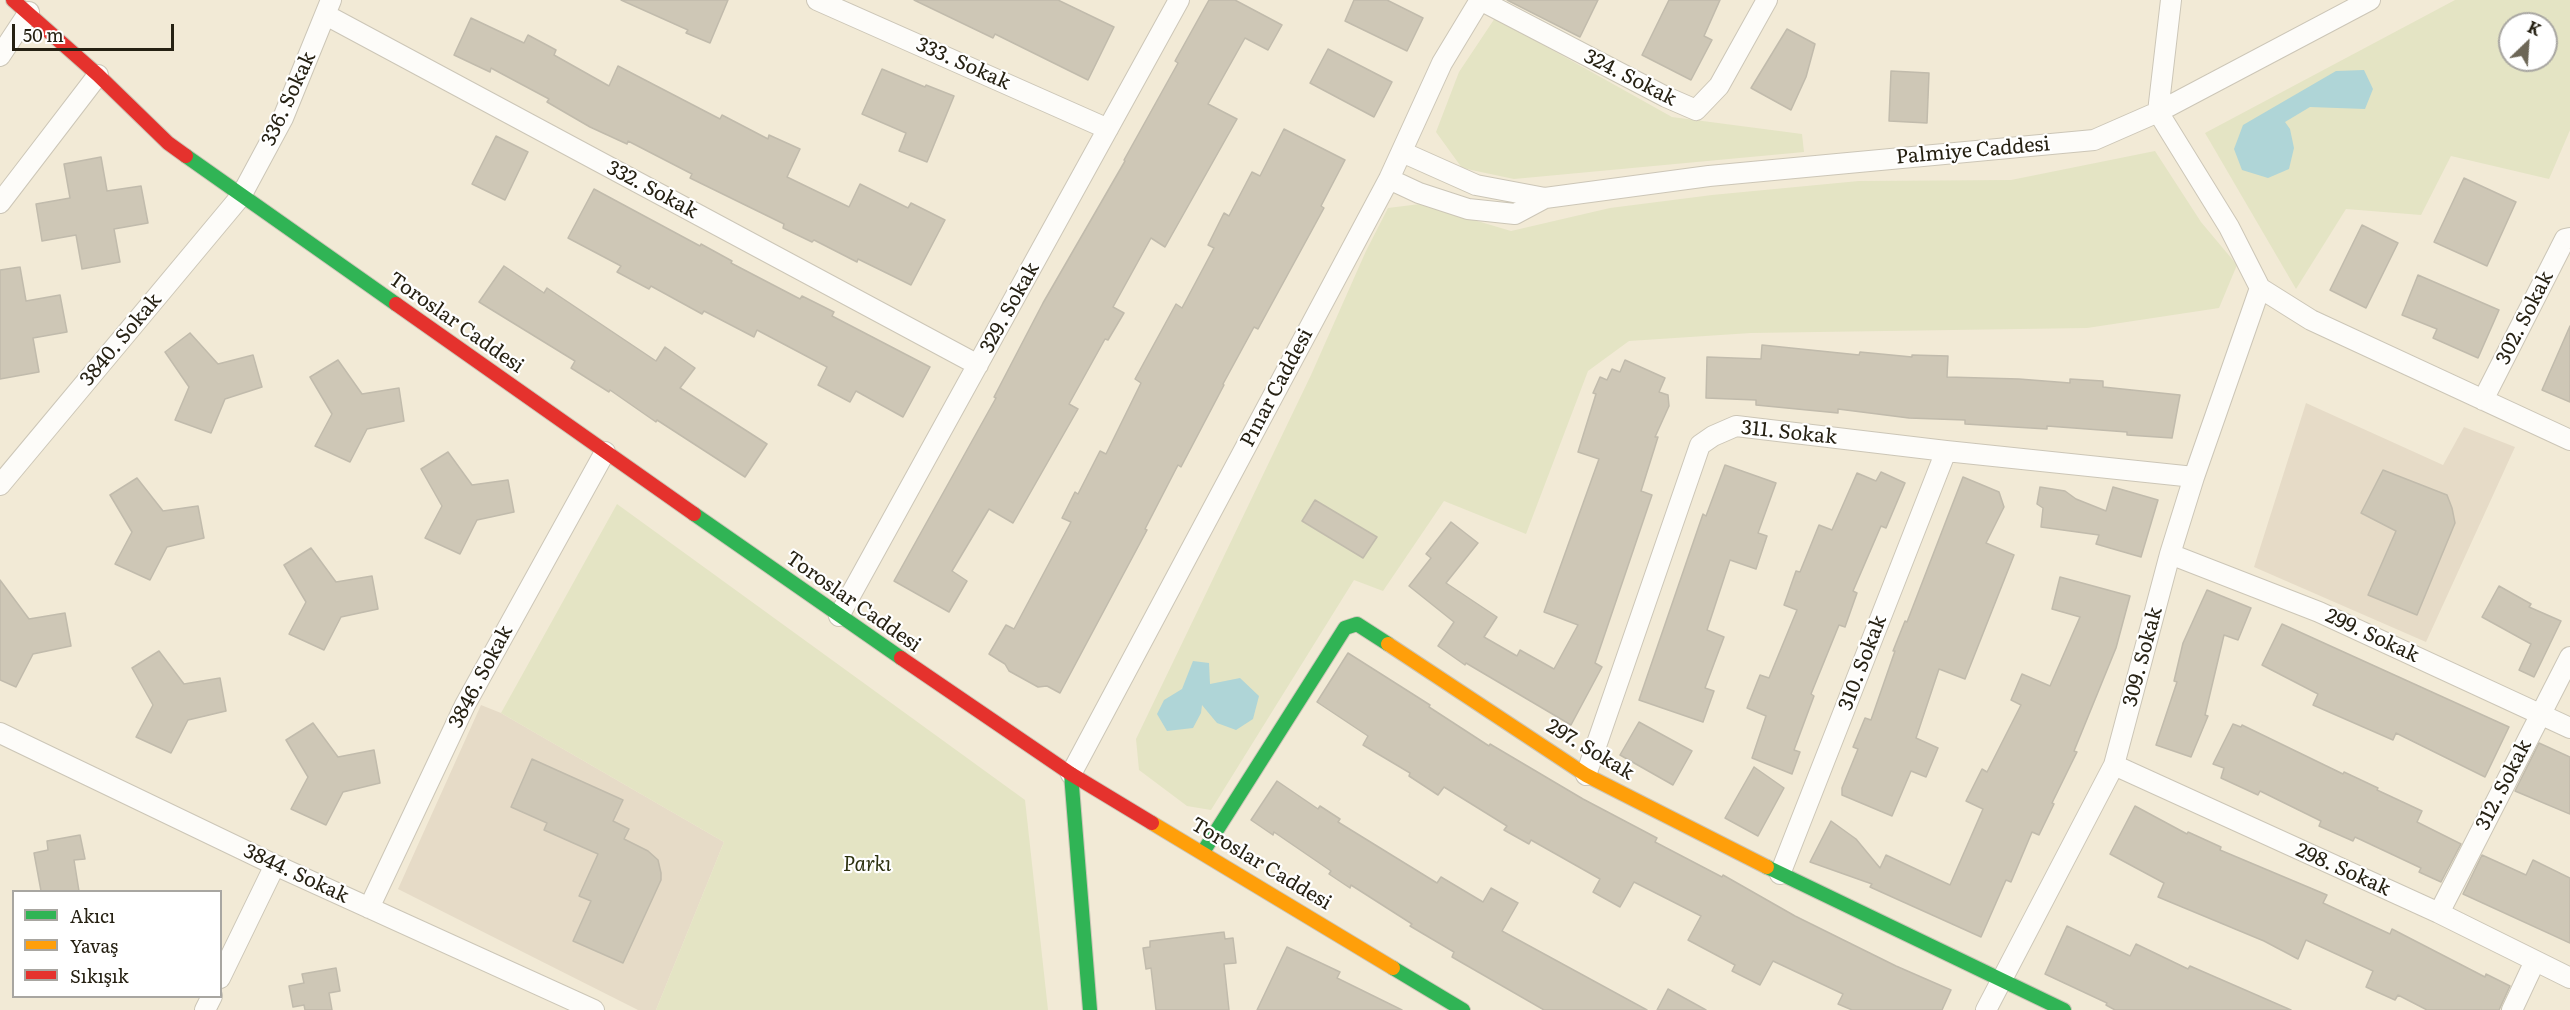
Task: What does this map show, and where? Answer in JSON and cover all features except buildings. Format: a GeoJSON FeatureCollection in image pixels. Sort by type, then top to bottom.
{"type":"FeatureCollection","features":[{"type":"Feature","properties":{"kind":"main road","name":"Toroslar Caddesi"},"geometry":{"type":"LineString","coordinates":[[14,0],[98,75],[168,143],[839,616],[1071,774],[1463,1010]]}},
{"type":"Feature","properties":{"kind":"main road","name":"Toroslar Caddesi"},"geometry":{"type":"LineString","coordinates":[[186,137],[241,196]]}},
{"type":"Feature","properties":{"kind":"main road","name":"297. Sokak"},"geometry":{"type":"LineString","coordinates":[[1203,852],[1335,642],[1345,628],[1358,624],[1586,775],[1780,874],[2064,1010]]}},
{"type":"Feature","properties":{"kind":"main road"},"geometry":{"type":"LineString","coordinates":[[1071,774],[1090,1010]]}},
{"type":"Feature","properties":{"kind":"street","name":"333. Sokak"},"geometry":{"type":"LineString","coordinates":[[817,0],[1108,129]]}},
{"type":"Feature","properties":{"kind":"street","name":"329. Sokak"},"geometry":{"type":"LineString","coordinates":[[839,616],[1179,0]]}},
{"type":"Feature","properties":{"kind":"street","name":"324. Sokak"},"geometry":{"type":"LineString","coordinates":[[1480,0],[1696,110],[1719,86],[1767,0]]}},
{"type":"Feature","properties":{"kind":"street","name":"Pınar Caddesi"},"geometry":{"type":"LineString","coordinates":[[1071,774],[1389,179],[1442,63],[1480,0]]}},
{"type":"Feature","properties":{"kind":"street"},"geometry":{"type":"LineString","coordinates":[[2171,0],[2158,112],[2229,226],[2260,288],[2311,320],[2570,440]]}},
{"type":"Feature","properties":{"kind":"street","name":"Palmiye Caddesi"},"geometry":{"type":"LineString","coordinates":[[1402,152],[1476,185],[1545,198],[1709,176],[2094,140],[2158,112],[2370,0]]}},
{"type":"Feature","properties":{"kind":"street","name":"336. Sokak"},"geometry":{"type":"LineString","coordinates":[[241,196],[283,118],[329,8]]}},
{"type":"Feature","properties":{"kind":"street","name":"332. Sokak"},"geometry":{"type":"LineString","coordinates":[[329,8],[978,365]]}},
{"type":"Feature","properties":{"kind":"street"},"geometry":{"type":"LineString","coordinates":[[0,56],[29,12]]}},
{"type":"Feature","properties":{"kind":"street"},"geometry":{"type":"LineString","coordinates":[[0,203],[98,75]]}},
{"type":"Feature","properties":{"kind":"street","name":"Palmiye Caddesi"},"geometry":{"type":"LineString","coordinates":[[1389,179],[1419,193],[1468,209],[1515,214],[1545,198]]}},
{"type":"Feature","properties":{"kind":"street","name":"3840. Sokak"},"geometry":{"type":"LineString","coordinates":[[0,485],[241,196]]}},
{"type":"Feature","properties":{"kind":"street","name":"302. Sokak"},"geometry":{"type":"LineString","coordinates":[[2483,400],[2565,239],[2570,238]]}},
{"type":"Feature","properties":{"kind":"street","name":"309. Sokak"},"geometry":{"type":"LineString","coordinates":[[1986,1010],[2114,765],[2170,554],[2194,477],[2260,288]]}},
{"type":"Feature","properties":{"kind":"street","name":"311. Sokak"},"geometry":{"type":"LineString","coordinates":[[1586,775],[1700,445],[1736,426],[2194,477]]}},
{"type":"Feature","properties":{"kind":"street","name":"310. Sokak"},"geometry":{"type":"LineString","coordinates":[[1780,874],[1946,451]]}},
{"type":"Feature","properties":{"kind":"street","name":"3846. Sokak"},"geometry":{"type":"LineString","coordinates":[[369,908],[465,705],[605,452]]}},
{"type":"Feature","properties":{"kind":"street","name":"299. Sokak"},"geometry":{"type":"LineString","coordinates":[[2170,554],[2319,612],[2570,728]]}},
{"type":"Feature","properties":{"kind":"street","name":"312. Sokak"},"geometry":{"type":"LineString","coordinates":[[2439,914],[2570,657]]}},
{"type":"Feature","properties":{"kind":"street","name":"3844. Sokak"},"geometry":{"type":"LineString","coordinates":[[0,733],[275,865],[594,1010]]}},
{"type":"Feature","properties":{"kind":"street","name":"298. Sokak"},"geometry":{"type":"LineString","coordinates":[[2114,765],[2439,914],[2570,978]]}},
{"type":"Feature","properties":{"kind":"street"},"geometry":{"type":"LineString","coordinates":[[222,974],[275,865]]}},
{"type":"Feature","properties":{"kind":"street"},"geometry":{"type":"LineString","coordinates":[[2512,1010],[2535,961]]}},
{"type":"Feature","properties":{"kind":"shaded area"},"geometry":{"type":"Polygon","coordinates":[[[2306,403],[2443,465],[2464,427],[2515,447],[2426,642],[2254,567],[2306,403]]]}},
{"type":"Feature","properties":{"kind":"shaded area"},"geometry":{"type":"Polygon","coordinates":[[[481,705],[501,713],[724,842],[656,1010],[638,1010],[398,889],[481,705]]]}},
{"type":"Feature","properties":{"kind":"green space"},"geometry":{"type":"Polygon","coordinates":[[[2455,0],[2570,0],[2570,130],[2549,179],[2451,156],[2421,215],[2346,209],[2296,289],[2205,133],[2455,0]]]}},
{"type":"Feature","properties":{"kind":"green space"},"geometry":{"type":"Polygon","coordinates":[[[1495,18],[1672,117],[1802,134],[1804,152],[1514,179],[1462,168],[1436,132],[1459,72],[1495,18]]]}},
{"type":"Feature","properties":{"kind":"green space"},"geometry":{"type":"Polygon","coordinates":[[[2155,151],[2201,222],[2237,265],[2219,308],[2087,328],[1751,333],[1629,341],[1588,371],[1526,534],[1444,501],[1383,591],[1354,580],[1211,810],[1187,806],[1139,770],[1136,739],[1311,375],[1366,251],[1388,208],[1420,204],[1511,231],[1610,208],[1712,195],[1859,181],[2011,180],[2155,151]]]}},
{"type":"Feature","properties":{"kind":"green space","name":"Parkı"},"geometry":{"type":"Polygon","coordinates":[[[617,504],[1025,800],[1048,1010],[656,1010],[724,842],[501,713],[617,504]]]}},
{"type":"Feature","properties":{"kind":"water"},"geometry":{"type":"Polygon","coordinates":[[[2364,70],[2373,89],[2365,109],[2310,107],[2285,122],[2290,129],[2294,148],[2289,169],[2268,178],[2242,170],[2234,149],[2243,125],[2336,71],[2364,70]]]}},
{"type":"Feature","properties":{"kind":"water"},"geometry":{"type":"Polygon","coordinates":[[[1193,661],[1209,663],[1210,684],[1240,678],[1259,696],[1253,719],[1236,730],[1217,723],[1202,705],[1201,713],[1193,728],[1167,731],[1157,714],[1164,700],[1182,689],[1193,661]]]}},
{"type":"Feature","properties":{"kind":"traffic: fast"},"geometry":{"type":"LineString","coordinates":[[186,156],[396,304]]}},
{"type":"Feature","properties":{"kind":"traffic: fast"},"geometry":{"type":"LineString","coordinates":[[694,514],[901,658]]}},
{"type":"Feature","properties":{"kind":"traffic: fast"},"geometry":{"type":"LineString","coordinates":[[1203,852],[1345,628],[1357,624],[1388,644]]}},
{"type":"Feature","properties":{"kind":"traffic: fast"},"geometry":{"type":"LineString","coordinates":[[1071,774],[1090,1010]]}},
{"type":"Feature","properties":{"kind":"traffic: fast"},"geometry":{"type":"LineString","coordinates":[[1767,867],[2064,1010]]}},
{"type":"Feature","properties":{"kind":"traffic: fast"},"geometry":{"type":"LineString","coordinates":[[1393,968],[1463,1010]]}},
{"type":"Feature","properties":{"kind":"traffic: slow"},"geometry":{"type":"LineString","coordinates":[[1388,644],[1586,775],[1767,867]]}},
{"type":"Feature","properties":{"kind":"traffic: slow"},"geometry":{"type":"LineString","coordinates":[[1152,823],[1393,968]]}},
{"type":"Feature","properties":{"kind":"traffic: jam"},"geometry":{"type":"LineString","coordinates":[[13,0],[98,75],[168,143],[186,156]]}},
{"type":"Feature","properties":{"kind":"traffic: jam"},"geometry":{"type":"LineString","coordinates":[[396,304],[694,514]]}},
{"type":"Feature","properties":{"kind":"traffic: jam"},"geometry":{"type":"LineString","coordinates":[[901,658],[1071,774],[1152,823]]}}]}
